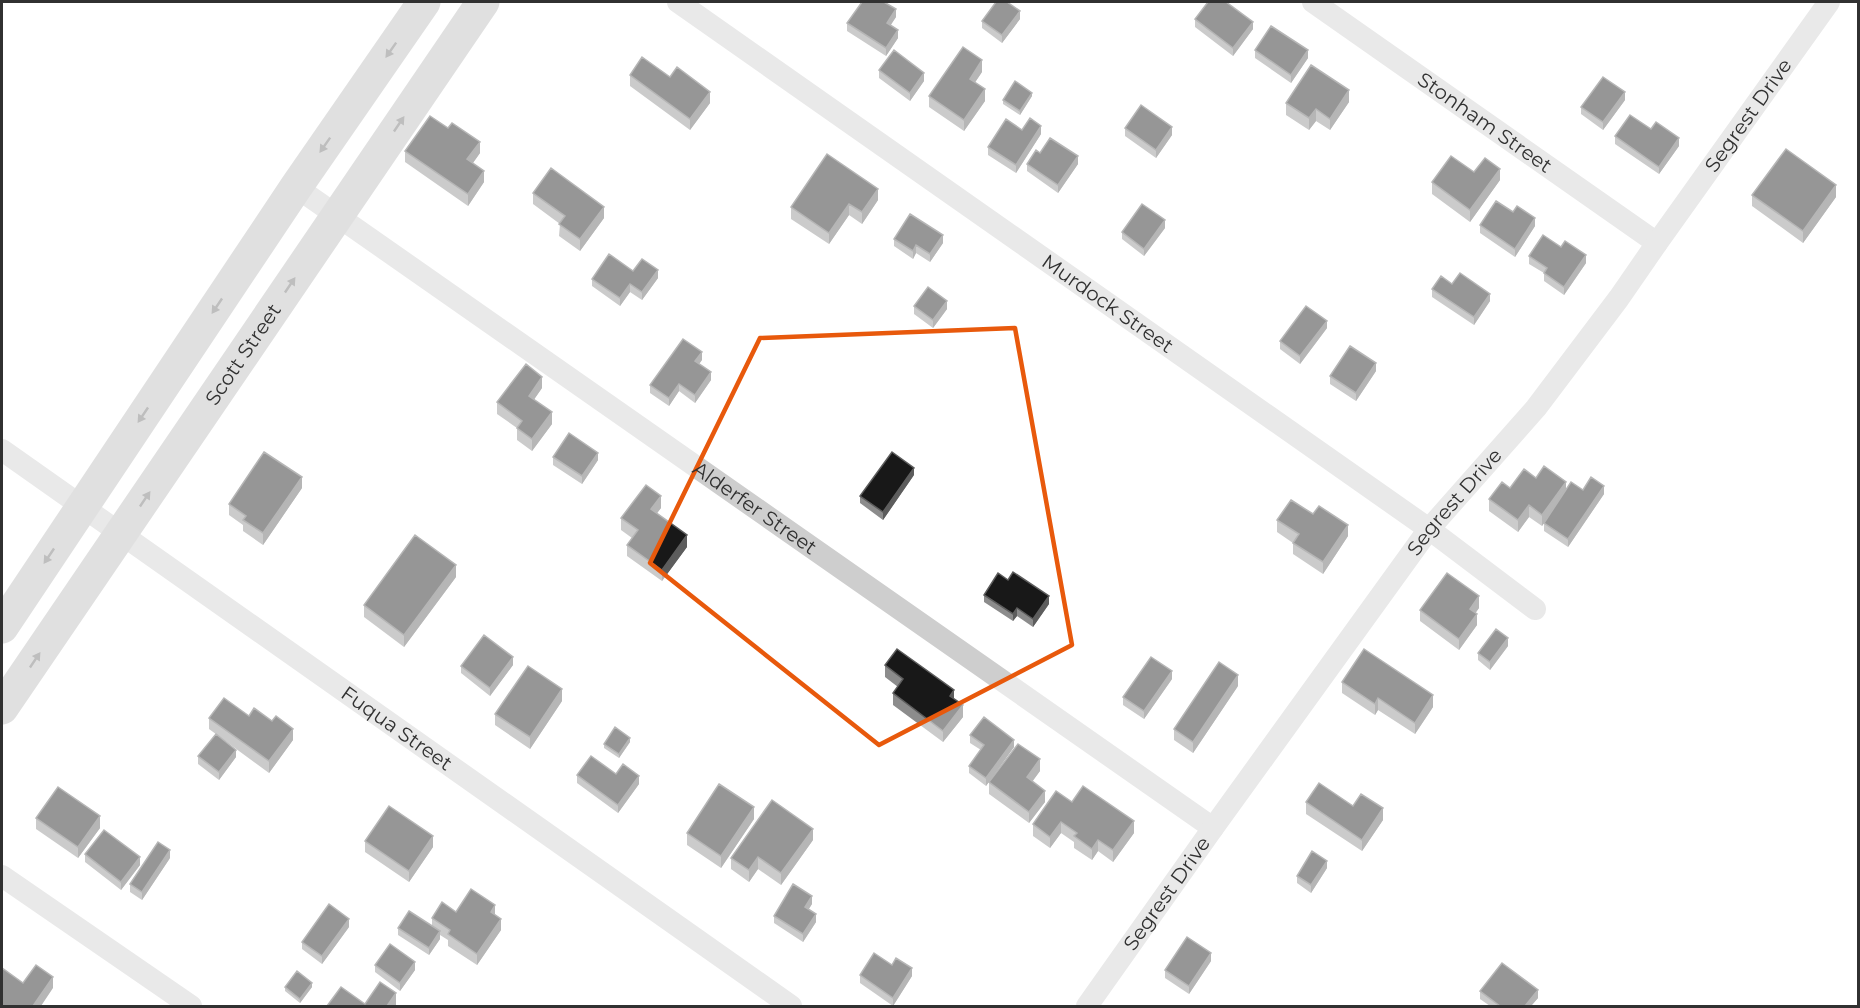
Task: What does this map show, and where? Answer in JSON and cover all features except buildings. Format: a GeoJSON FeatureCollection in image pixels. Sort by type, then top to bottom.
{"type":"FeatureCollection","features":[{"type":"Feature","properties":{"kind":"main road"},"geometry":{"type":"LineString","coordinates":[[2,627],[296,187],[424,2]]}},
{"type":"Feature","properties":{"kind":"main road","name":"Scott Street"},"geometry":{"type":"LineString","coordinates":[[2,708],[483,2]]}},
{"type":"Feature","properties":{"kind":"street","name":"Murdock Street"},"geometry":{"type":"LineString","coordinates":[[678,2],[1429,529],[1535,609]]}},
{"type":"Feature","properties":{"kind":"street","name":"Stonham Street"},"geometry":{"type":"LineString","coordinates":[[1313,2],[1657,243]]}},
{"type":"Feature","properties":{"kind":"street","name":"Segrest Drive"},"geometry":{"type":"LineString","coordinates":[[1087,1006],[1429,529],[1536,408],[1619,298],[1829,2]]}},
{"type":"Feature","properties":{"kind":"street","name":"Alderfer Street"},"geometry":{"type":"LineString","coordinates":[[296,187],[1213,828]]}},
{"type":"Feature","properties":{"kind":"street","name":"Fuqua Street"},"geometry":{"type":"LineString","coordinates":[[2,450],[791,1006]]}},
{"type":"Feature","properties":{"kind":"street"},"geometry":{"type":"LineString","coordinates":[[2,876],[191,1006]]}},
{"type":"Feature","properties":{"kind":"highlighted area"},"geometry":{"type":"Polygon","coordinates":[[[1015,328],[1072,645],[879,745],[650,563],[760,338],[1015,328]]]}}]}
